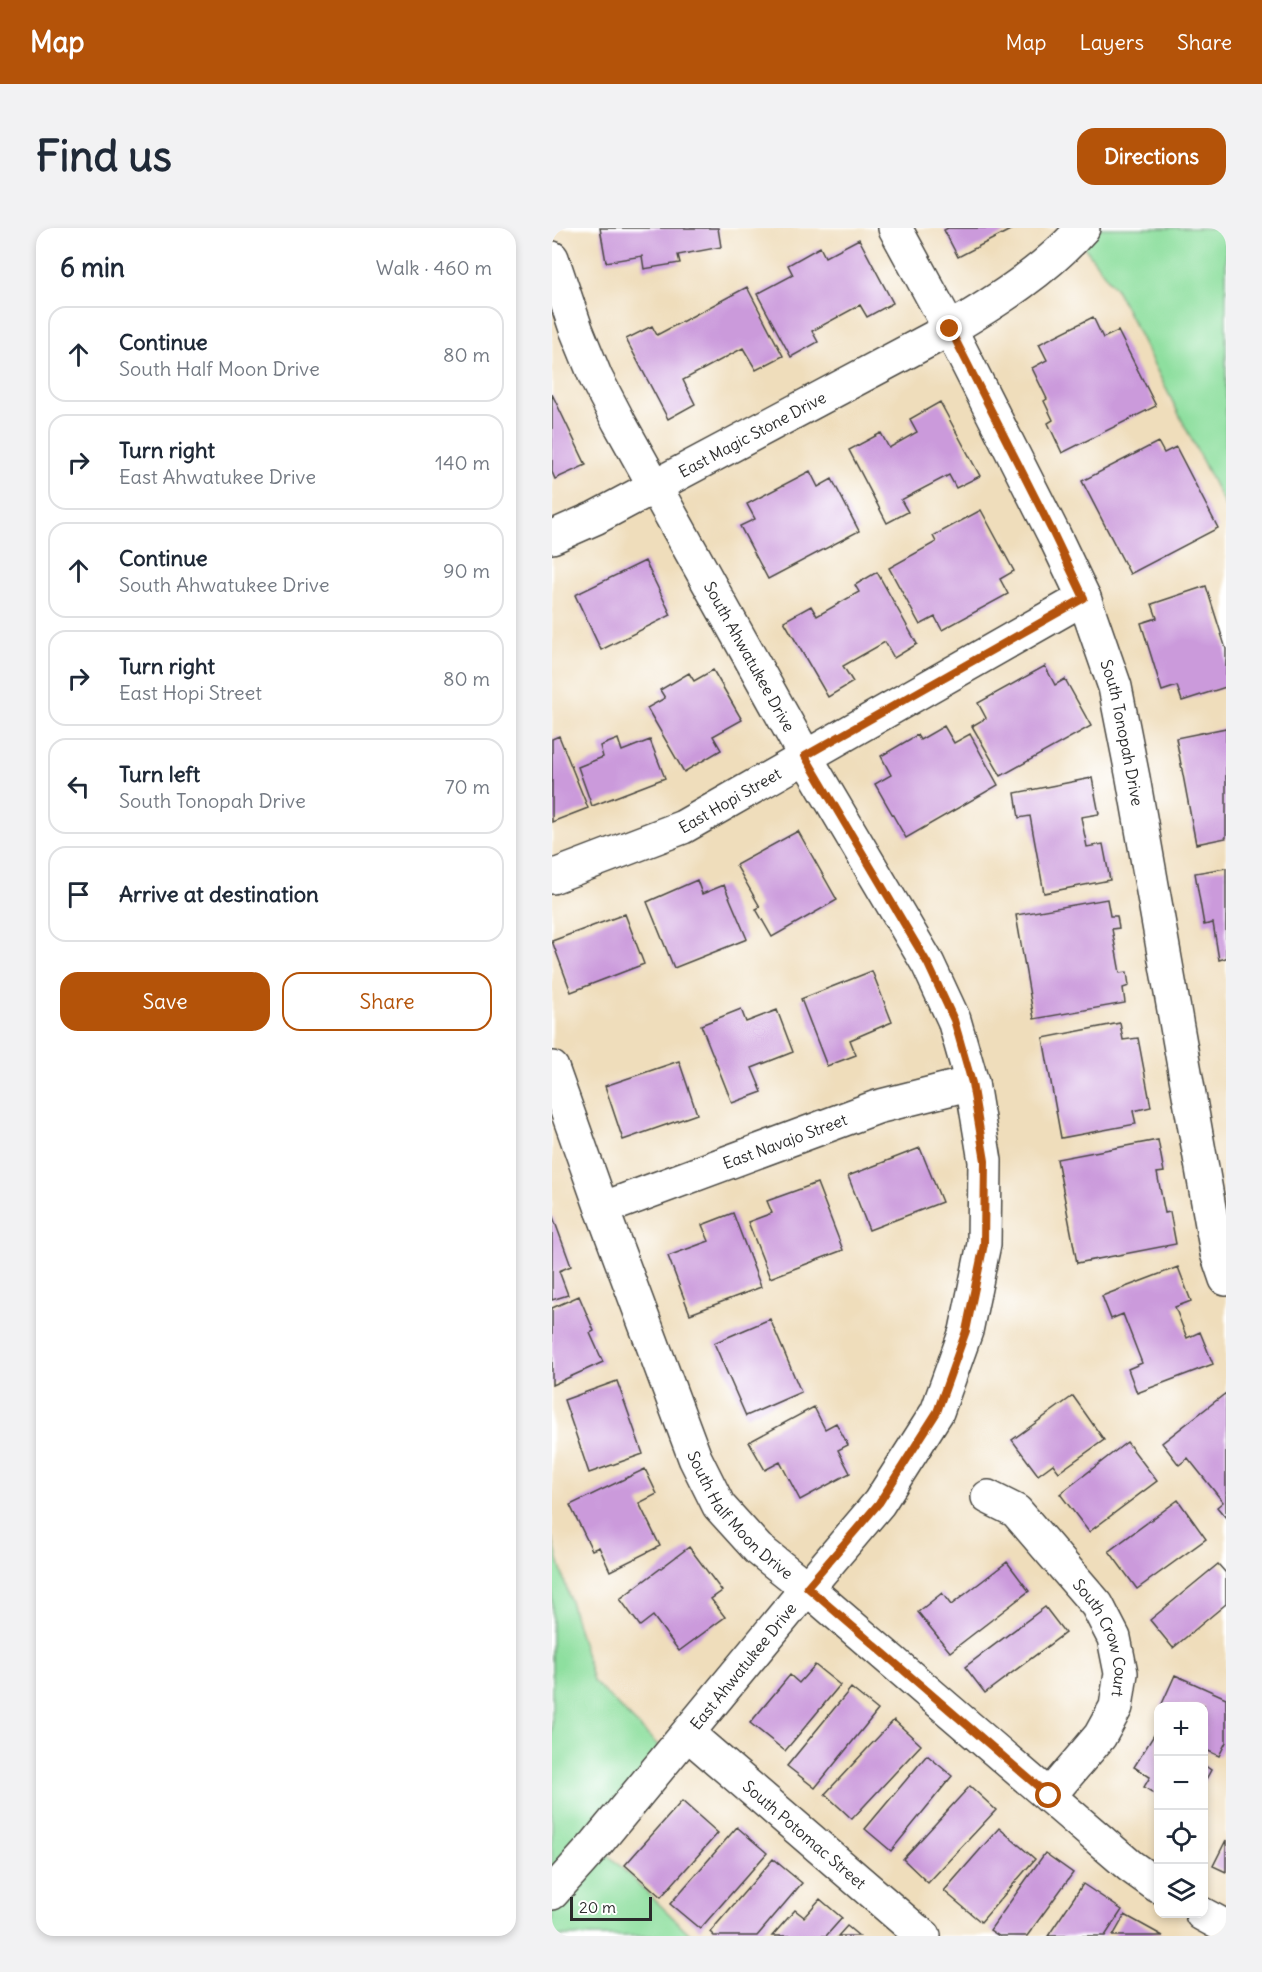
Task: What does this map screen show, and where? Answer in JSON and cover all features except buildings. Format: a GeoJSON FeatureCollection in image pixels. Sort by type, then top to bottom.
{"type":"FeatureCollection","features":[{"type":"Feature","properties":{"kind":"street","name":"South Tonopah Drive"},"geometry":{"type":"LineString","coordinates":[[895,228],[950,329],[1054,535],[1084,598],[1115,687],[1136,790],[1217,1253],[1226,1279]]}},
{"type":"Feature","properties":{"kind":"street","name":"East Magic Stone Drive"},"geometry":{"type":"LineString","coordinates":[[552,537],[595,518],[950,329],[1023,281],[1083,228]]}},
{"type":"Feature","properties":{"kind":"street","name":"South Ahwatukee Drive"},"geometry":{"type":"LineString","coordinates":[[552,258],[576,329],[596,378],[653,486],[805,756],[928,964],[954,1020],[972,1083]]}},
{"type":"Feature","properties":{"kind":"street","name":"East Hopi Street"},"geometry":{"type":"LineString","coordinates":[[552,877],[683,827],[1084,598]]}},
{"type":"Feature","properties":{"kind":"street","name":"South Half Moon Drive"},"geometry":{"type":"LineString","coordinates":[[552,1068],[695,1458],[719,1506],[758,1549],[807,1587],[1130,1866],[1154,1883]]}},
{"type":"Feature","properties":{"kind":"street","name":"East Navajo Street"},"geometry":{"type":"LineString","coordinates":[[602,1209],[877,1107],[972,1083]]}},
{"type":"Feature","properties":{"kind":"street","name":"East Ahwatukee Drive"},"geometry":{"type":"LineString","coordinates":[[552,1893],[596,1844],[879,1503],[937,1412],[966,1331],[984,1244],[985,1161],[972,1083]]}},
{"type":"Feature","properties":{"kind":"street","name":"South Crow Court"},"geometry":{"type":"LineString","coordinates":[[988,1497],[1016,1511],[1097,1605],[1114,1638],[1121,1673],[1116,1707],[1100,1736],[1049,1796]]}},
{"type":"Feature","properties":{"kind":"street","name":"South Potomac Street"},"geometry":{"type":"LineString","coordinates":[[688,1734],[924,1936]]}},
{"type":"Feature","properties":{"kind":"street"},"geometry":{"type":"LineString","coordinates":[[1208,1917],[1226,1927]]}},
{"type":"Feature","properties":{"kind":"green space"},"geometry":{"type":"Polygon","coordinates":[[[1070,228],[1226,228],[1226,508],[1117,291],[1070,228]]]}},
{"type":"Feature","properties":{"kind":"green space"},"geometry":{"type":"Polygon","coordinates":[[[552,1538],[593,1681],[669,1756],[597,1844],[692,1936],[552,1936],[552,1538]]]}},
{"type":"Feature","properties":{"kind":"route"},"geometry":{"type":"LineString","coordinates":[[950,329],[1084,598],[805,756],[928,964],[954,1020],[972,1083],[985,1161],[984,1244],[966,1331],[937,1412],[879,1503],[807,1587],[1049,1796]]}}]}
